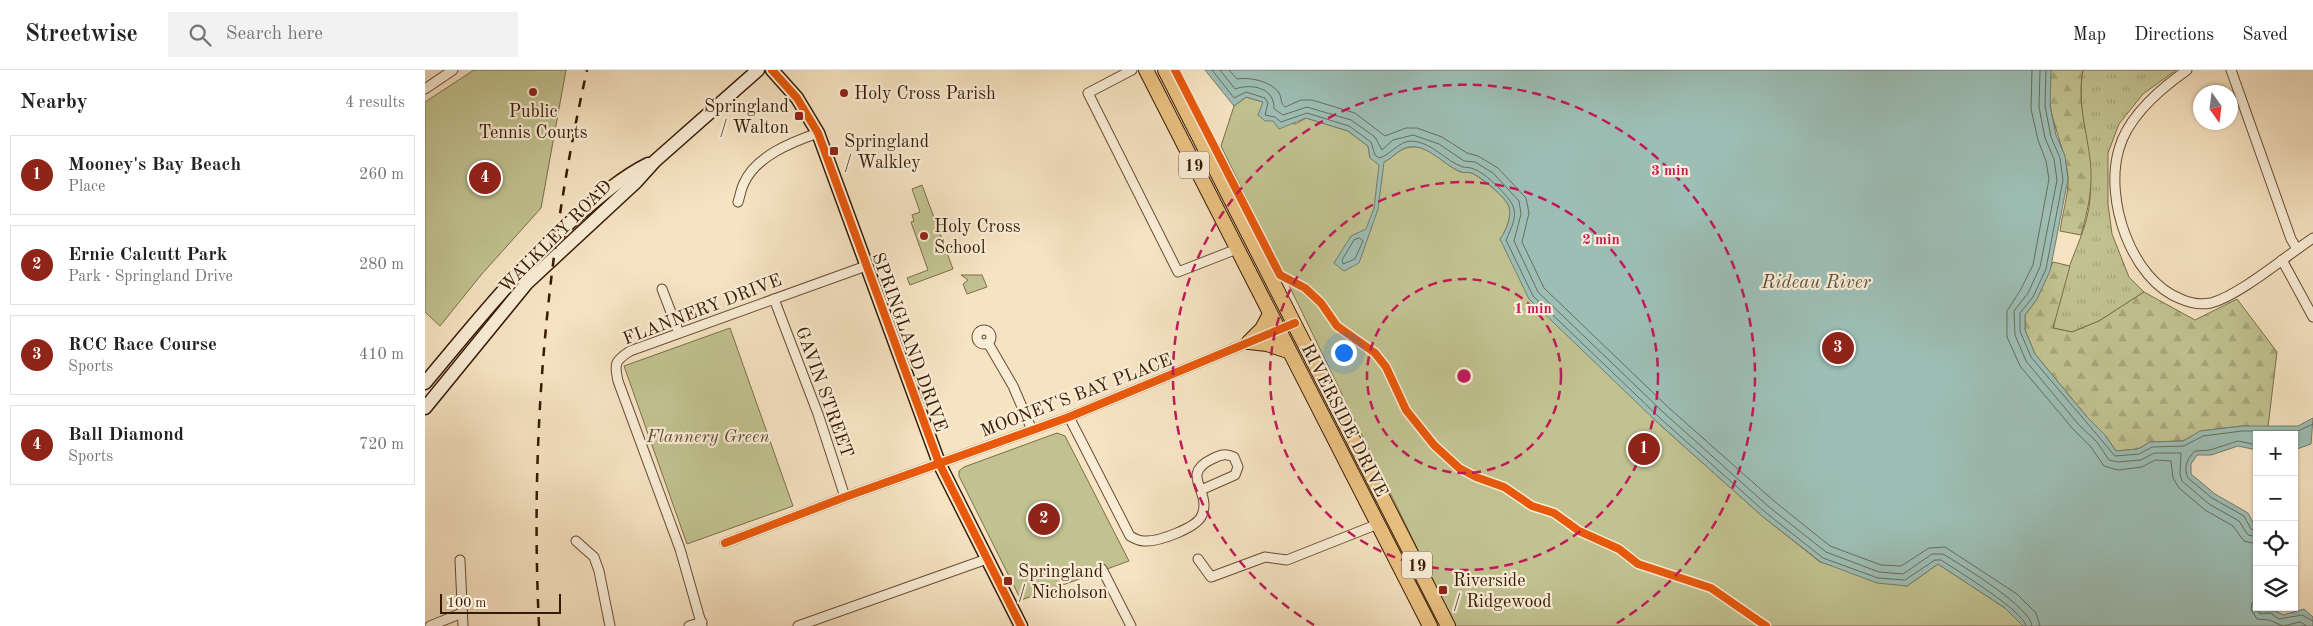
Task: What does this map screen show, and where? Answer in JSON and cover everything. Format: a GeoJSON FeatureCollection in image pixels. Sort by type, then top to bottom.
{"type":"FeatureCollection","features":[{"type":"Feature","properties":{"kind":"main road","name":"WALKLEY ROAD"},"geometry":{"type":"LineString","coordinates":[[425,408],[527,283],[636,182],[655,161],[758,70]]}},
{"type":"Feature","properties":{"kind":"main road","name":"SPRINGLAND DRIVE"},"geometry":{"type":"LineString","coordinates":[[772,70],[801,104],[818,134],[939,463],[1021,626]]}},
{"type":"Feature","properties":{"kind":"main road","name":"RIVERSIDE DRIVE"},"geometry":{"type":"LineString","coordinates":[[1146,70],[1429,625]]}},
{"type":"Feature","properties":{"kind":"main road","name":"RIVERSIDE DRIVE"},"geometry":{"type":"LineString","coordinates":[[1165,70],[1448,626]]}},
{"type":"Feature","properties":{"kind":"main road","name":"WALKLEY ROAD"},"geometry":{"type":"LineString","coordinates":[[425,383],[478,318],[542,247],[631,172],[655,161]]}},
{"type":"Feature","properties":{"kind":"main road"},"geometry":{"type":"LineString","coordinates":[[1249,342],[1262,329],[1270,314]]}},
{"type":"Feature","properties":{"kind":"main road"},"geometry":{"type":"LineString","coordinates":[[1249,342],[1267,344],[1288,351]]}},
{"type":"Feature","properties":{"kind":"street"},"geometry":{"type":"LineString","coordinates":[[425,89],[453,70]]}},
{"type":"Feature","properties":{"kind":"street"},"geometry":{"type":"LineString","coordinates":[[1132,70],[1088,93],[1178,272],[1237,249]]}},
{"type":"Feature","properties":{"kind":"street"},"geometry":{"type":"LineString","coordinates":[[2187,70],[2149,101],[2131,125],[2119,147],[2115,179],[2117,207],[2123,232],[2149,277],[2168,294],[2190,303],[2209,303],[2227,296],[2313,238]]}},
{"type":"Feature","properties":{"kind":"street"},"geometry":{"type":"LineString","coordinates":[[2231,70],[2291,239],[2297,249]]}},
{"type":"Feature","properties":{"kind":"street"},"geometry":{"type":"LineString","coordinates":[[738,202],[745,182],[759,164],[790,142],[818,134]]}},
{"type":"Feature","properties":{"kind":"street"},"geometry":{"type":"LineString","coordinates":[[2282,260],[2313,317]]}},
{"type":"Feature","properties":{"kind":"street","name":"FLANNERY DRIVE"},"geometry":{"type":"LineString","coordinates":[[702,624],[682,554],[618,381],[615,367],[619,358],[630,350],[866,266]]}},
{"type":"Feature","properties":{"kind":"street"},"geometry":{"type":"LineString","coordinates":[[662,289],[679,333]]}},
{"type":"Feature","properties":{"kind":"street","name":"GAVIN STREET"},"geometry":{"type":"LineString","coordinates":[[773,299],[817,414],[845,497]]}},
{"type":"Feature","properties":{"kind":"street","name":"MOONEY'S BAY PLACE"},"geometry":{"type":"LineString","coordinates":[[725,543],[845,497],[1069,417],[1295,323]]}},
{"type":"Feature","properties":{"kind":"street"},"geometry":{"type":"LineString","coordinates":[[989,343],[1013,386],[1032,430]]}},
{"type":"Feature","properties":{"kind":"street"},"geometry":{"type":"LineString","coordinates":[[1069,417],[1130,536],[1137,540],[1156,540],[1196,524],[1203,510],[1201,490],[1196,474],[1203,464],[1222,455],[1233,457],[1239,467],[1235,475],[1201,490]]}},
{"type":"Feature","properties":{"kind":"street"},"geometry":{"type":"LineString","coordinates":[[1199,559],[1211,577],[1265,557],[1287,560],[1377,524]]}},
{"type":"Feature","properties":{"kind":"street"},"geometry":{"type":"LineString","coordinates":[[577,541],[593,557],[599,571],[610,626]]}},
{"type":"Feature","properties":{"kind":"street"},"geometry":{"type":"LineString","coordinates":[[798,626],[987,559]]}},
{"type":"Feature","properties":{"kind":"street"},"geometry":{"type":"LineString","coordinates":[[460,560],[463,626]]}},
{"type":"Feature","properties":{"kind":"street"},"geometry":{"type":"LineString","coordinates":[[1102,569],[1131,626]]}},
{"type":"Feature","properties":{"kind":"street"},"geometry":{"type":"LineString","coordinates":[[430,626],[462,613]]}},
{"type":"Feature","properties":{"kind":"street"},"geometry":{"type":"LineString","coordinates":[[689,626],[702,624]]}},
{"type":"Feature","properties":{"kind":"green space"},"geometry":{"type":"Polygon","coordinates":[[[474,70],[566,70],[541,208],[481,275],[440,326],[425,312],[425,102],[474,70]]]}},
{"type":"Feature","properties":{"kind":"green space"},"geometry":{"type":"Polygon","coordinates":[[[2051,70],[2083,70],[2081,95],[2090,157],[2091,187],[2081,235],[2060,231],[2068,177],[2066,163],[2051,112],[2049,85],[2051,70]]]}},
{"type":"Feature","properties":{"kind":"green space"},"geometry":{"type":"Polygon","coordinates":[[[2083,70],[2176,70],[2143,94],[2119,124],[2108,153],[2108,204],[2112,234],[2129,277],[2144,292],[2099,321],[2072,332],[2053,328],[2066,276],[2089,209],[2091,183],[2081,102],[2083,70]]]}},
{"type":"Feature","properties":{"kind":"green space"},"geometry":{"type":"Polygon","coordinates":[[[1246,97],[1263,102],[1273,121],[1296,124],[1306,118],[1348,131],[1368,146],[1370,158],[1384,162],[1402,150],[1417,147],[1430,152],[1461,172],[1476,175],[1498,193],[1509,207],[1508,224],[1500,239],[1657,422],[1762,516],[1820,562],[1907,586],[1938,564],[2005,608],[2023,626],[1455,626],[1221,146],[1234,106],[1246,97]]]}},
{"type":"Feature","properties":{"kind":"green space"},"geometry":{"type":"Polygon","coordinates":[[[922,185],[953,269],[910,285],[907,278],[928,270],[911,222],[914,221],[912,215],[920,212],[912,189],[922,185]]]}},
{"type":"Feature","properties":{"kind":"green space"},"geometry":{"type":"Polygon","coordinates":[[[2053,262],[2070,266],[2053,328],[2072,332],[2099,321],[2144,292],[2195,320],[2237,299],[2277,352],[2268,427],[2242,426],[2201,431],[2183,441],[2150,442],[2138,449],[2116,451],[2105,435],[2087,417],[2035,354],[2025,330],[2025,315],[2037,299],[2053,262]]]}},
{"type":"Feature","properties":{"kind":"green space"},"geometry":{"type":"Polygon","coordinates":[[[961,275],[982,275],[987,287],[967,294],[963,284],[968,280],[961,275]]]}},
{"type":"Feature","properties":{"kind":"green space","name":"Flannery Green"},"geometry":{"type":"Polygon","coordinates":[[[730,328],[793,506],[687,544],[624,366],[730,328]]]}},
{"type":"Feature","properties":{"kind":"green space"},"geometry":{"type":"Polygon","coordinates":[[[1057,433],[1065,436],[1129,561],[1021,600],[959,476],[959,471],[964,467],[1057,433]]]}},
{"type":"Feature","properties":{"kind":"water","name":"Rideau River"},"geometry":{"type":"Polygon","coordinates":[[[1205,70],[2051,70],[2050,106],[2056,135],[2065,156],[2068,179],[2050,271],[2037,299],[2025,315],[2025,330],[2035,354],[2087,417],[2105,435],[2116,451],[2138,449],[2150,442],[2183,441],[2200,431],[2242,426],[2298,426],[2313,418],[2311,444],[2298,449],[2298,431],[2253,431],[2253,449],[2238,446],[2211,455],[2197,455],[2191,464],[2191,474],[2215,494],[2248,513],[2253,522],[2253,611],[2276,611],[2283,615],[2304,609],[2313,617],[2313,626],[2023,626],[2005,608],[1938,564],[1907,586],[1877,583],[1821,562],[1762,516],[1657,422],[1529,299],[1500,239],[1508,224],[1509,207],[1503,198],[1487,183],[1472,173],[1455,169],[1423,149],[1409,147],[1402,150],[1384,162],[1378,209],[1359,263],[1344,271],[1334,263],[1351,236],[1366,229],[1374,208],[1379,165],[1370,158],[1368,146],[1348,131],[1306,118],[1279,129],[1273,121],[1265,121],[1258,115],[1263,102],[1246,97],[1234,106],[1205,70]]]}},
{"type":"Feature","properties":{"kind":"railway"},"geometry":{"type":"LineString","coordinates":[[539,626],[537,486],[544,346],[561,208],[587,70]]}},
{"type":"Feature","properties":{"kind":"cycle path"},"geometry":{"type":"LineString","coordinates":[[772,70],[797,98],[818,133],[939,463],[1021,626]]}},
{"type":"Feature","properties":{"kind":"cycle path"},"geometry":{"type":"LineString","coordinates":[[1175,70],[1280,275],[1305,288],[1321,303],[1337,326],[1375,353],[1386,367],[1406,410],[1434,445],[1459,468],[1476,477],[1504,487],[1532,506],[1554,513],[1579,531],[1619,549],[1638,564],[1711,588],[1766,626]]}},
{"type":"Feature","properties":{"kind":"cycle path"},"geometry":{"type":"LineString","coordinates":[[725,543],[845,497],[1069,417],[1295,323]]}},
{"type":"Feature","properties":{"kind":"place","name":"Public Tennis Courts"},"geometry":{"type":"Point","coordinates":[533,92]}},
{"type":"Feature","properties":{"kind":"place","name":"Holy Cross Parish"},"geometry":{"type":"Point","coordinates":[844,93]}},
{"type":"Feature","properties":{"kind":"place","name":"Springland / Walton"},"geometry":{"type":"Point","coordinates":[799,116]}},
{"type":"Feature","properties":{"kind":"place","name":"Springland / Walkley"},"geometry":{"type":"Point","coordinates":[834,151]}},
{"type":"Feature","properties":{"kind":"place","name":"Ball Diamond"},"geometry":{"type":"Point","coordinates":[485,178]}},
{"type":"Feature","properties":{"kind":"place","name":"Holy Cross School"},"geometry":{"type":"Point","coordinates":[924,236]}},
{"type":"Feature","properties":{"kind":"place","name":"RCC Race Course"},"geometry":{"type":"Point","coordinates":[1838,348]}},
{"type":"Feature","properties":{"kind":"place","name":"Mooney's Bay Beach"},"geometry":{"type":"Point","coordinates":[1644,449]}},
{"type":"Feature","properties":{"kind":"place","name":"Ernie Calcutt Park"},"geometry":{"type":"Point","coordinates":[1044,519]}},
{"type":"Feature","properties":{"kind":"place","name":"Springland / Nicholson"},"geometry":{"type":"Point","coordinates":[1008,581]}},
{"type":"Feature","properties":{"kind":"place","name":"Riverside / Ridgewood"},"geometry":{"type":"Point","coordinates":[1443,590]}}]}
